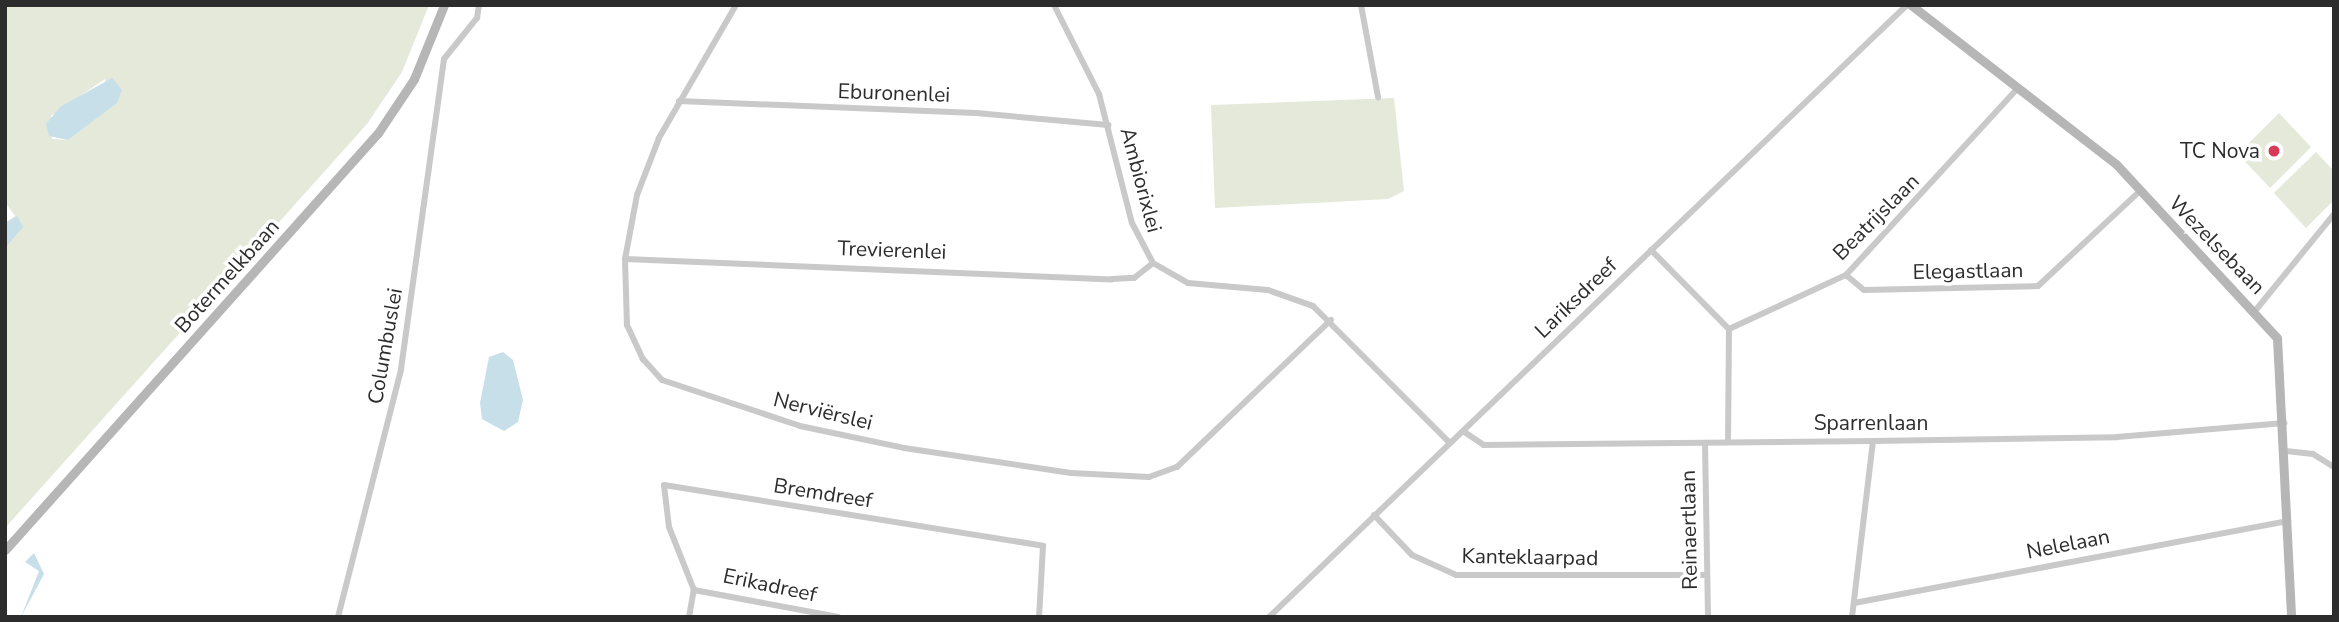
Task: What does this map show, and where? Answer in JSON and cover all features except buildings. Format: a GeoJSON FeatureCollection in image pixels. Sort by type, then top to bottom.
{"type":"FeatureCollection","features":[{"type":"Feature","properties":{"kind":"street","name":"Botermelkbaan"},"geometry":{"type":"LineString","coordinates":[[5,550],[378,133],[414,79],[444,5]]}},
{"type":"Feature","properties":{"kind":"street","name":"Columbuslei"},"geometry":{"type":"LineString","coordinates":[[338,617],[401,369],[444,77],[444,59],[477,18],[479,5]]}},
{"type":"Feature","properties":{"kind":"street","name":"Nerviërslei"},"geometry":{"type":"LineString","coordinates":[[736,5],[679,101],[637,195],[625,259],[627,325],[643,359],[663,380],[810,428],[1072,473],[1149,477],[1177,467],[1331,320]]}},
{"type":"Feature","properties":{"kind":"street","name":"Ambiorixlei"},"geometry":{"type":"LineString","coordinates":[[1054,5],[1108,125],[1132,223],[1153,263],[1188,283],[1293,297],[1331,320],[1449,442]]}},
{"type":"Feature","properties":{"kind":"street"},"geometry":{"type":"LineString","coordinates":[[1361,5],[1378,97]]}},
{"type":"Feature","properties":{"kind":"street","name":"Wezelsebaan"},"geometry":{"type":"LineString","coordinates":[[1909,5],[2018,88],[2141,190],[2256,311],[2277,338],[2284,423],[2291,617]]}},
{"type":"Feature","properties":{"kind":"street","name":"Lariksdreef"},"geometry":{"type":"LineString","coordinates":[[1269,617],[1909,5]]}},
{"type":"Feature","properties":{"kind":"street","name":"Beatrijslaan"},"geometry":{"type":"LineString","coordinates":[[1729,330],[1846,275],[2018,88]]}},
{"type":"Feature","properties":{"kind":"street","name":"Eburonenlei"},"geometry":{"type":"LineString","coordinates":[[679,101],[976,113],[1108,125]]}},
{"type":"Feature","properties":{"kind":"street","name":"Elegastlaan"},"geometry":{"type":"LineString","coordinates":[[1846,275],[1864,290],[2038,286],[2141,190]]}},
{"type":"Feature","properties":{"kind":"street"},"geometry":{"type":"LineString","coordinates":[[2256,311],[2334,214]]}},
{"type":"Feature","properties":{"kind":"street"},"geometry":{"type":"LineString","coordinates":[[1651,250],[1729,330],[1727,441]]}},
{"type":"Feature","properties":{"kind":"street","name":"Trevierenlei"},"geometry":{"type":"LineString","coordinates":[[625,259],[1112,279],[1134,278],[1153,263]]}},
{"type":"Feature","properties":{"kind":"street","name":"Sparrenlaan"},"geometry":{"type":"LineString","coordinates":[[1463,431],[1484,445],[1705,443],[2117,437],[2284,423]]}},
{"type":"Feature","properties":{"kind":"street"},"geometry":{"type":"LineString","coordinates":[[1852,617],[1873,441]]}},
{"type":"Feature","properties":{"kind":"street","name":"Reinaertlaan"},"geometry":{"type":"LineString","coordinates":[[1705,443],[1708,617]]}},
{"type":"Feature","properties":{"kind":"street"},"geometry":{"type":"LineString","coordinates":[[2285,451],[2314,454],[2334,467]]}},
{"type":"Feature","properties":{"kind":"street","name":"Bremdreef"},"geometry":{"type":"LineString","coordinates":[[694,590],[669,527],[664,485],[1043,546],[1039,617]]}},
{"type":"Feature","properties":{"kind":"street","name":"Kanteklaarpad"},"geometry":{"type":"LineString","coordinates":[[1374,515],[1412,555],[1456,575],[1707,575]]}},
{"type":"Feature","properties":{"kind":"street","name":"Nelelaan"},"geometry":{"type":"LineString","coordinates":[[1854,603],[2288,521]]}},
{"type":"Feature","properties":{"kind":"street"},"geometry":{"type":"LineString","coordinates":[[689,617],[694,590]]}},
{"type":"Feature","properties":{"kind":"street","name":"Erikadreef"},"geometry":{"type":"LineString","coordinates":[[694,590],[838,617]]}},
{"type":"Feature","properties":{"kind":"shaded area"},"geometry":{"type":"Polygon","coordinates":[[[5,5],[429,5],[402,72],[367,124],[5,528],[5,223],[15,216],[5,202],[5,5]],[[105,79],[51,116],[52,139],[68,140],[111,107],[105,79]]]}},
{"type":"Feature","properties":{"kind":"shaded area"},"geometry":{"type":"Polygon","coordinates":[[[1394,98],[1404,191],[1388,199],[1215,208],[1211,105],[1394,98]]]}},
{"type":"Feature","properties":{"kind":"shaded area","name":"TC Nova"},"geometry":{"type":"Polygon","coordinates":[[[2279,113],[2311,147],[2270,188],[2238,154],[2279,113]]]}},
{"type":"Feature","properties":{"kind":"shaded area","name":"TC Nova"},"geometry":{"type":"Polygon","coordinates":[[[2316,152],[2334,171],[2334,200],[2306,228],[2274,193],[2316,152]]]}},
{"type":"Feature","properties":{"kind":"water"},"geometry":{"type":"Polygon","coordinates":[[[112,78],[122,90],[117,103],[68,140],[49,136],[46,124],[60,107],[112,78]]]}},
{"type":"Feature","properties":{"kind":"water"},"geometry":{"type":"Polygon","coordinates":[[[17,216],[23,227],[5,248],[5,223],[17,216]]]}},
{"type":"Feature","properties":{"kind":"water"},"geometry":{"type":"Polygon","coordinates":[[[503,352],[513,360],[523,400],[518,422],[504,431],[482,419],[480,403],[489,357],[503,352]]]}},
{"type":"Feature","properties":{"kind":"water"},"geometry":{"type":"Polygon","coordinates":[[[34,553],[44,574],[21,617],[39,571],[25,562],[34,553]]]}},
{"type":"Feature","properties":{"kind":"place","name":"TC Nova"},"geometry":{"type":"Point","coordinates":[2274,151]}}]}
